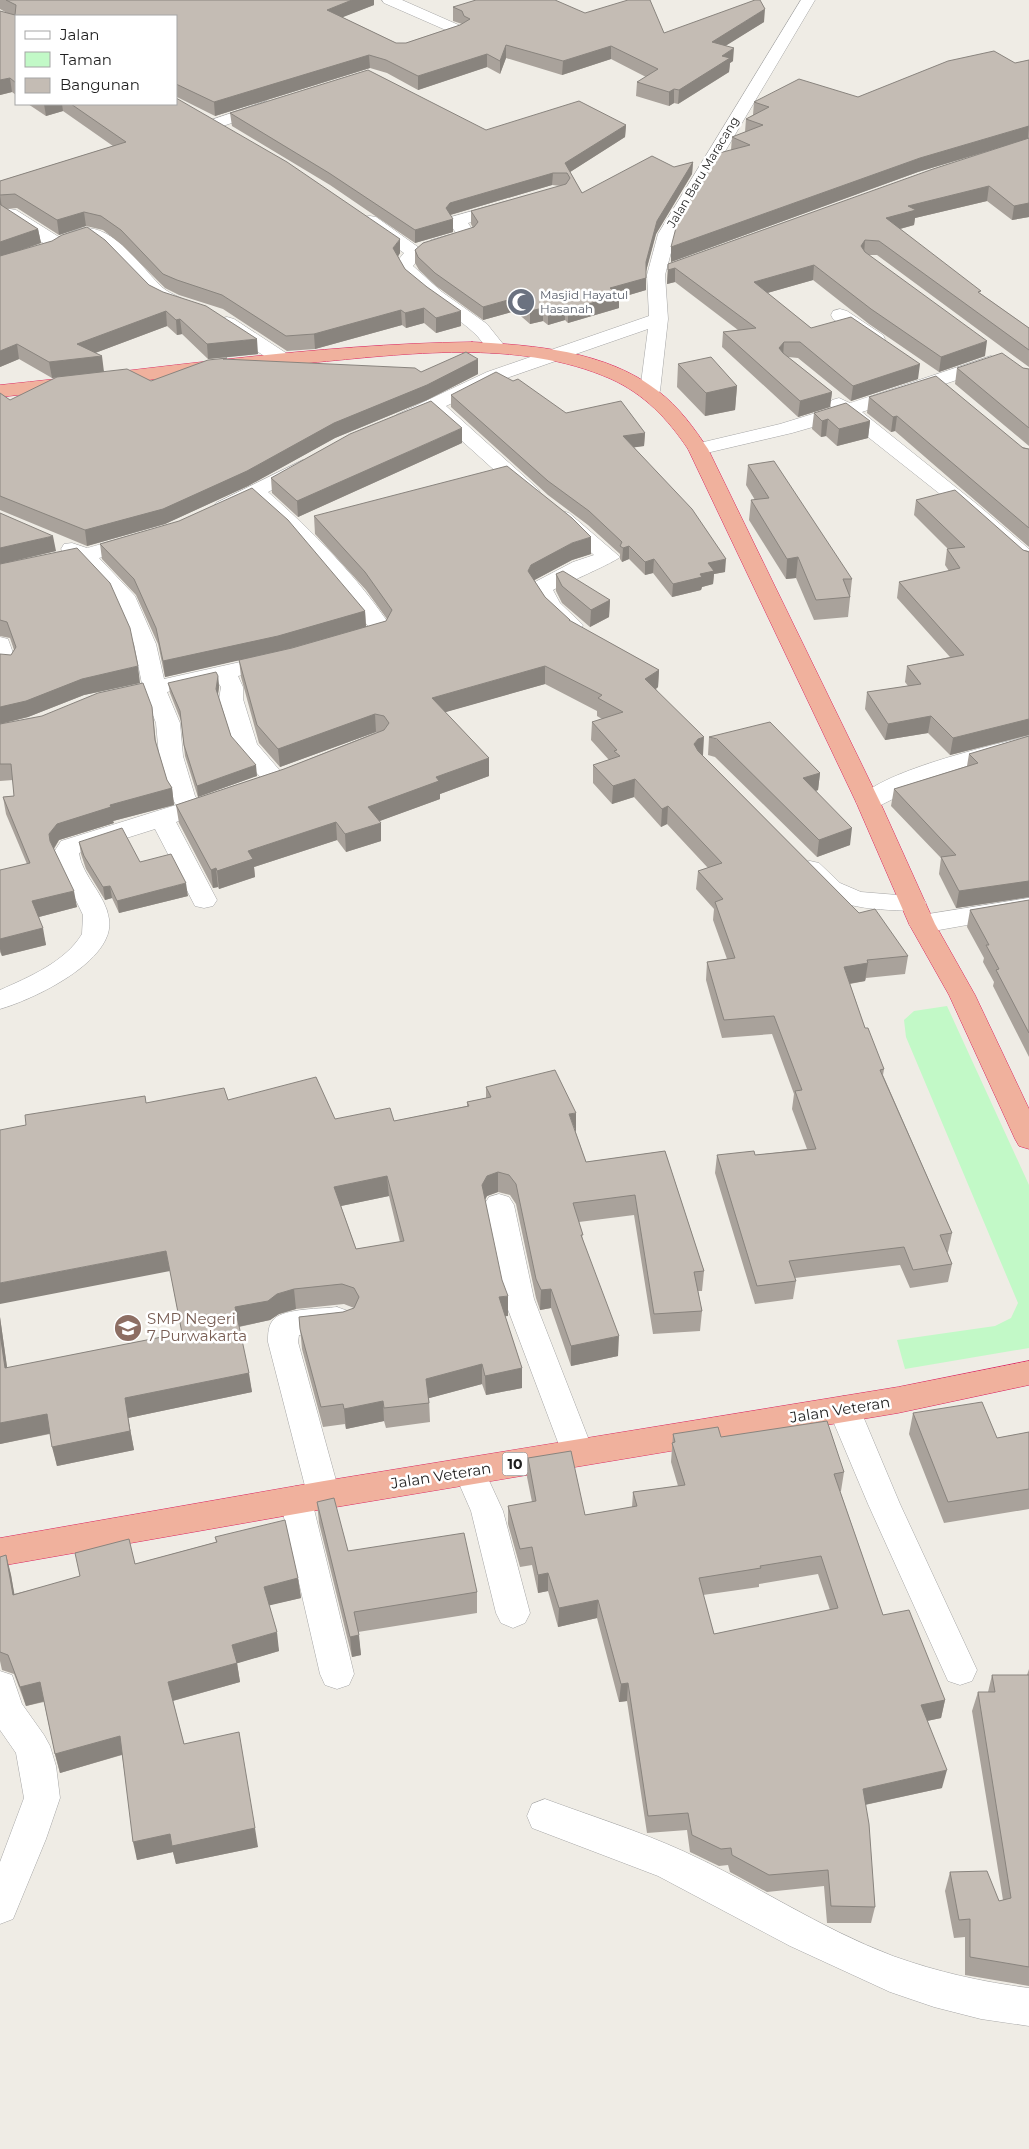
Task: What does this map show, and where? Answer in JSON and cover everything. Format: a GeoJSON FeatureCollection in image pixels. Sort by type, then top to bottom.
{"type":"FeatureCollection","features":[{"type":"Feature","properties":{"kind":"highway"},"geometry":{"type":"LineString","coordinates":[[0,391],[282,359],[416,350],[497,349],[555,356],[616,373],[650,391],[671,412],[698,449],[868,802],[917,914],[962,995],[1029,1139]]}},
{"type":"Feature","properties":{"kind":"highway","name":"Jalan Veteran"},"geometry":{"type":"LineString","coordinates":[[0,1552],[310,1497],[898,1400],[1029,1373]]}},
{"type":"Feature","properties":{"kind":"street"},"geometry":{"type":"LineString","coordinates":[[389,0],[456,29],[455,34],[410,49]]}},
{"type":"Feature","properties":{"kind":"street","name":"Jalan Baru Maracang"},"geometry":{"type":"LineString","coordinates":[[650,391],[659,319],[656,275],[667,234],[808,0]]}},
{"type":"Feature","properties":{"kind":"street"},"geometry":{"type":"LineString","coordinates":[[236,136],[206,120],[286,100]]}},
{"type":"Feature","properties":{"kind":"street"},"geometry":{"type":"LineString","coordinates":[[412,251],[467,235],[457,221],[523,201]]}},
{"type":"Feature","properties":{"kind":"street"},"geometry":{"type":"LineString","coordinates":[[10,214],[56,244]]}},
{"type":"Feature","properties":{"kind":"street"},"geometry":{"type":"LineString","coordinates":[[360,214],[412,251]]}},
{"type":"Feature","properties":{"kind":"street"},"geometry":{"type":"LineString","coordinates":[[40,252],[56,244],[90,233],[119,254],[157,294],[178,305],[197,307]]}},
{"type":"Feature","properties":{"kind":"street"},"geometry":{"type":"LineString","coordinates":[[412,251],[413,254],[403,265],[405,269],[435,296],[480,328],[497,349]]}},
{"type":"Feature","properties":{"kind":"street"},"geometry":{"type":"LineString","coordinates":[[656,275],[674,268]]}},
{"type":"Feature","properties":{"kind":"street"},"geometry":{"type":"LineString","coordinates":[[215,315],[282,359]]}},
{"type":"Feature","properties":{"kind":"street"},"geometry":{"type":"LineString","coordinates":[[840,315],[888,348]]}},
{"type":"Feature","properties":{"kind":"street"},"geometry":{"type":"LineString","coordinates":[[389,425],[434,406],[494,376],[659,319]]}},
{"type":"Feature","properties":{"kind":"street"},"geometry":{"type":"LineString","coordinates":[[698,449],[785,429],[936,382],[1000,357]]}},
{"type":"Feature","properties":{"kind":"street"},"geometry":{"type":"LineString","coordinates":[[824,392],[971,509],[1029,560]]}},
{"type":"Feature","properties":{"kind":"street"},"geometry":{"type":"LineString","coordinates":[[434,406],[540,500],[580,530],[609,557],[581,567],[541,588],[551,607],[581,633]]}},
{"type":"Feature","properties":{"kind":"street"},"geometry":{"type":"LineString","coordinates":[[206,515],[256,492],[317,458]]}},
{"type":"Feature","properties":{"kind":"street"},"geometry":{"type":"LineString","coordinates":[[256,492],[298,530],[371,613],[380,628],[378,632],[337,645]]}},
{"type":"Feature","properties":{"kind":"street"},"geometry":{"type":"LineString","coordinates":[[0,573],[37,563],[85,555],[156,535]]}},
{"type":"Feature","properties":{"kind":"street"},"geometry":{"type":"LineString","coordinates":[[51,540],[85,555],[124,596],[133,621],[146,644],[154,688],[168,723],[171,756],[183,796],[190,808]]}},
{"type":"Feature","properties":{"kind":"street"},"geometry":{"type":"LineString","coordinates":[[86,705],[294,656]]}},
{"type":"Feature","properties":{"kind":"street"},"geometry":{"type":"LineString","coordinates":[[0,1000],[49,978],[68,965],[85,949],[93,937],[97,921],[67,857],[66,852],[70,847],[285,777],[246,746],[231,700],[232,686],[225,673]]}},
{"type":"Feature","properties":{"kind":"street"},"geometry":{"type":"LineString","coordinates":[[868,802],[898,784],[962,759],[1029,742]]}},
{"type":"Feature","properties":{"kind":"street"},"geometry":{"type":"LineString","coordinates":[[160,818],[204,900]]}},
{"type":"Feature","properties":{"kind":"street"},"geometry":{"type":"LineString","coordinates":[[797,856],[831,889],[858,900],[917,914],[1029,906]]}},
{"type":"Feature","properties":{"kind":"street"},"geometry":{"type":"LineString","coordinates":[[498,1205],[519,1299],[578,1453]]}},
{"type":"Feature","properties":{"kind":"street"},"geometry":{"type":"LineString","coordinates":[[337,1674],[310,1497],[283,1342],[284,1328],[290,1324],[344,1318]]}},
{"type":"Feature","properties":{"kind":"street"},"geometry":{"type":"LineString","coordinates":[[844,1409],[884,1504],[960,1670]]}},
{"type":"Feature","properties":{"kind":"street"},"geometry":{"type":"LineString","coordinates":[[470,1472],[487,1512],[514,1612]]}},
{"type":"Feature","properties":{"kind":"street"},"geometry":{"type":"LineString","coordinates":[[0,1686],[6,1710],[32,1746],[38,1766],[42,1798],[28,1839],[0,1906]]}},
{"type":"Feature","properties":{"kind":"street"},"geometry":{"type":"LineString","coordinates":[[545,1816],[674,1865],[747,1906],[838,1952],[917,1984],[990,2004],[1029,2007]]}},
{"type":"Feature","properties":{"kind":"green space"},"geometry":{"type":"Polygon","coordinates":[[[947,1006],[1029,1185],[1029,1348],[905,1369],[897,1340],[995,1326],[1011,1318],[1018,1303],[906,1037],[904,1020],[914,1011],[947,1006]]]}},
{"type":"Feature","properties":{"kind":"building"},"geometry":{"type":"Polygon","coordinates":[[[6,0],[352,0],[327,10],[396,43],[406,43],[460,25],[470,19],[464,16],[462,11],[453,7],[476,0],[555,0],[585,13],[628,0],[650,0],[664,33],[755,0],[760,0],[765,9],[712,42],[734,48],[722,56],[730,58],[679,90],[674,89],[669,92],[637,82],[658,69],[611,46],[563,61],[506,45],[500,61],[487,54],[418,76],[386,60],[369,55],[214,102],[178,85],[178,15],[15,15],[16,5],[6,0]]]}},
{"type":"Feature","properties":{"kind":"building"},"geometry":{"type":"Polygon","coordinates":[[[0,11],[15,15],[15,82],[10,78],[0,80],[0,11]]]}},
{"type":"Feature","properties":{"kind":"building"},"geometry":{"type":"Polygon","coordinates":[[[994,51],[1015,63],[1029,60],[1029,126],[920,158],[671,247],[678,220],[719,153],[750,145],[732,137],[763,125],[746,119],[769,107],[754,102],[799,79],[858,97],[948,61],[994,51]]]}},
{"type":"Feature","properties":{"kind":"building"},"geometry":{"type":"Polygon","coordinates":[[[368,70],[486,130],[579,101],[626,125],[565,163],[582,193],[652,156],[674,167],[693,162],[657,221],[646,262],[646,278],[610,288],[619,295],[568,310],[565,307],[548,312],[543,308],[530,311],[515,298],[483,307],[435,273],[418,257],[415,250],[423,243],[474,227],[478,222],[471,211],[566,184],[570,178],[567,173],[553,173],[450,203],[446,208],[453,219],[415,230],[329,173],[230,113],[368,70]]]}},
{"type":"Feature","properties":{"kind":"building"},"geometry":{"type":"Polygon","coordinates":[[[178,99],[287,162],[400,239],[393,248],[405,269],[461,311],[436,318],[424,308],[405,313],[401,310],[314,334],[286,336],[222,295],[163,274],[121,230],[101,216],[84,212],[57,220],[15,194],[0,195],[0,181],[126,142],[72,105],[178,105],[178,99]]]}},
{"type":"Feature","properties":{"kind":"building"},"geometry":{"type":"Polygon","coordinates":[[[1029,138],[1029,203],[1014,206],[989,186],[908,206],[916,210],[886,218],[981,291],[978,292],[1029,328],[1029,350],[879,241],[865,240],[861,246],[865,252],[987,341],[941,357],[871,309],[814,265],[754,282],[811,328],[851,317],[920,364],[853,386],[800,342],[784,342],[779,348],[783,353],[832,392],[800,401],[723,332],[756,328],[675,268],[668,270],[668,264],[933,169],[1029,138]]]}},
{"type":"Feature","properties":{"kind":"building"},"geometry":{"type":"Polygon","coordinates":[[[1,205],[38,229],[0,242],[1,205]]]}},
{"type":"Feature","properties":{"kind":"building"},"geometry":{"type":"Polygon","coordinates":[[[87,227],[105,240],[149,285],[163,292],[206,306],[257,339],[207,344],[180,319],[176,320],[166,311],[77,344],[102,356],[49,362],[17,344],[0,351],[0,256],[52,241],[62,235],[87,227]]]}},
{"type":"Feature","properties":{"kind":"building"},"geometry":{"type":"Polygon","coordinates":[[[466,352],[478,359],[427,385],[334,423],[247,471],[163,509],[85,530],[0,496],[0,393],[10,400],[57,377],[127,369],[151,381],[208,360],[227,358],[223,359],[415,368],[421,372],[466,352]]]}},
{"type":"Feature","properties":{"kind":"building"},"geometry":{"type":"Polygon","coordinates":[[[1002,353],[1023,368],[1029,369],[1029,428],[957,368],[1002,353]]]}},
{"type":"Feature","properties":{"kind":"building"},"geometry":{"type":"Polygon","coordinates":[[[711,357],[737,386],[706,393],[678,364],[711,357]]]}},
{"type":"Feature","properties":{"kind":"building"},"geometry":{"type":"Polygon","coordinates":[[[496,372],[513,381],[518,379],[566,413],[621,401],[645,433],[623,436],[692,509],[726,559],[708,563],[714,571],[700,574],[702,577],[673,584],[654,559],[645,562],[629,546],[623,548],[620,546],[622,542],[589,511],[548,481],[451,395],[496,372]]]}},
{"type":"Feature","properties":{"kind":"building"},"geometry":{"type":"Polygon","coordinates":[[[936,376],[1023,448],[1029,449],[1029,528],[897,416],[893,417],[869,397],[936,376]]]}},
{"type":"Feature","properties":{"kind":"building"},"geometry":{"type":"Polygon","coordinates":[[[431,401],[462,428],[297,501],[271,478],[350,434],[431,401]]]}},
{"type":"Feature","properties":{"kind":"building"},"geometry":{"type":"Polygon","coordinates":[[[846,403],[870,421],[839,429],[828,419],[822,421],[814,413],[846,403]]]}},
{"type":"Feature","properties":{"kind":"building"},"geometry":{"type":"Polygon","coordinates":[[[774,461],[852,579],[843,579],[850,597],[816,600],[798,557],[787,559],[751,500],[769,498],[748,465],[774,461]]]}},
{"type":"Feature","properties":{"kind":"building"},"geometry":{"type":"Polygon","coordinates":[[[507,466],[572,518],[591,537],[572,543],[531,565],[528,571],[545,597],[569,620],[659,670],[645,679],[704,737],[698,739],[694,744],[698,751],[859,913],[875,909],[908,956],[867,960],[868,963],[844,967],[865,1028],[868,1028],[884,1069],[880,1070],[952,1233],[940,1235],[952,1264],[913,1270],[904,1247],[789,1261],[796,1281],[757,1286],[717,1155],[754,1151],[755,1155],[816,1149],[795,1091],[802,1090],[774,1016],[724,1020],[707,962],[735,958],[715,902],[723,899],[698,871],[722,863],[668,806],[662,809],[635,779],[613,786],[593,765],[620,756],[592,722],[623,712],[598,698],[602,695],[545,666],[432,698],[489,758],[436,777],[439,781],[368,807],[381,823],[345,834],[336,822],[248,851],[253,859],[217,871],[216,868],[211,870],[176,805],[284,769],[384,730],[389,723],[384,716],[375,714],[278,749],[257,725],[239,660],[292,648],[386,621],[392,610],[365,572],[314,516],[507,466]]]}},
{"type":"Feature","properties":{"kind":"building"},"geometry":{"type":"Polygon","coordinates":[[[252,488],[288,520],[365,611],[278,636],[163,661],[156,628],[134,579],[100,544],[179,521],[252,488]]]}},
{"type":"Feature","properties":{"kind":"building"},"geometry":{"type":"Polygon","coordinates":[[[955,490],[1023,550],[1029,552],[1029,719],[953,738],[931,716],[888,724],[867,692],[921,684],[907,666],[964,655],[899,582],[960,568],[947,549],[965,547],[916,500],[955,490]]]}},
{"type":"Feature","properties":{"kind":"building"},"geometry":{"type":"Polygon","coordinates":[[[0,513],[53,536],[0,548],[0,513]]]}},
{"type":"Feature","properties":{"kind":"building"},"geometry":{"type":"Polygon","coordinates":[[[77,548],[110,583],[130,628],[138,666],[82,679],[26,701],[0,707],[0,654],[11,655],[16,647],[7,622],[0,620],[0,564],[77,548]]]}},
{"type":"Feature","properties":{"kind":"building"},"geometry":{"type":"Polygon","coordinates":[[[563,571],[610,600],[591,610],[562,586],[556,574],[563,571]]]}},
{"type":"Feature","properties":{"kind":"building"},"geometry":{"type":"Polygon","coordinates":[[[216,672],[218,676],[216,689],[231,736],[256,765],[197,786],[184,745],[180,711],[168,683],[216,672]]]}},
{"type":"Feature","properties":{"kind":"building"},"geometry":{"type":"Polygon","coordinates":[[[143,683],[152,707],[155,740],[167,780],[172,788],[110,805],[111,807],[57,824],[49,834],[50,841],[74,891],[32,901],[43,928],[0,939],[0,870],[30,863],[3,797],[14,796],[11,764],[0,764],[0,724],[42,716],[98,693],[143,683]]]}},
{"type":"Feature","properties":{"kind":"building"},"geometry":{"type":"Polygon","coordinates":[[[770,722],[820,773],[803,778],[852,828],[819,840],[717,739],[709,737],[770,722]]]}},
{"type":"Feature","properties":{"kind":"building"},"geometry":{"type":"Polygon","coordinates":[[[1029,736],[1029,881],[959,891],[941,857],[956,855],[894,789],[978,763],[969,754],[1029,736]]]}},
{"type":"Feature","properties":{"kind":"building"},"geometry":{"type":"Polygon","coordinates":[[[122,828],[140,862],[171,854],[186,883],[117,901],[110,886],[103,887],[84,856],[79,842],[122,828]]]}},
{"type":"Feature","properties":{"kind":"building"},"geometry":{"type":"Polygon","coordinates":[[[1029,900],[1029,1033],[996,970],[999,969],[986,945],[989,945],[970,910],[1029,900]]]}},
{"type":"Feature","properties":{"kind":"building"},"geometry":{"type":"Polygon","coordinates":[[[555,1070],[576,1113],[569,1114],[586,1162],[665,1151],[704,1271],[694,1272],[702,1311],[654,1314],[635,1195],[573,1203],[583,1235],[581,1235],[619,1336],[571,1346],[551,1289],[541,1290],[536,1279],[516,1184],[509,1175],[498,1172],[487,1176],[482,1185],[502,1280],[508,1296],[499,1297],[522,1368],[485,1376],[482,1364],[426,1379],[429,1403],[384,1408],[383,1401],[344,1409],[343,1404],[321,1407],[300,1329],[299,1317],[343,1312],[354,1308],[359,1297],[354,1288],[342,1284],[294,1289],[277,1294],[268,1301],[235,1307],[249,1373],[125,1398],[130,1431],[52,1447],[47,1414],[0,1423],[0,1333],[5,1368],[182,1333],[166,1251],[0,1283],[0,1130],[26,1125],[25,1115],[145,1096],[146,1103],[224,1088],[228,1100],[316,1077],[335,1119],[390,1108],[394,1121],[469,1106],[467,1102],[491,1097],[486,1087],[555,1070]],[[387,1176],[334,1187],[356,1249],[404,1241],[387,1176]]]}},
{"type":"Feature","properties":{"kind":"building"},"geometry":{"type":"Polygon","coordinates":[[[982,1402],[997,1438],[1029,1432],[1029,1489],[948,1502],[913,1413],[982,1402]]]}},
{"type":"Feature","properties":{"kind":"building"},"geometry":{"type":"Polygon","coordinates":[[[827,1421],[844,1472],[834,1474],[883,1615],[909,1610],[945,1700],[921,1705],[947,1770],[863,1789],[869,1824],[875,1907],[831,1906],[828,1870],[769,1875],[732,1855],[731,1848],[721,1849],[692,1835],[688,1813],[648,1816],[628,1683],[621,1684],[598,1600],[559,1608],[548,1573],[538,1575],[532,1547],[520,1549],[508,1506],[536,1501],[528,1458],[571,1451],[585,1515],[637,1506],[633,1492],[685,1485],[672,1443],[675,1442],[673,1434],[718,1427],[721,1437],[827,1421]],[[821,1556],[699,1578],[714,1634],[838,1608],[821,1556]]]}},
{"type":"Feature","properties":{"kind":"building"},"geometry":{"type":"Polygon","coordinates":[[[334,1498],[348,1551],[464,1533],[477,1592],[354,1612],[359,1635],[350,1637],[317,1502],[334,1498]]]}},
{"type":"Feature","properties":{"kind":"building"},"geometry":{"type":"Polygon","coordinates":[[[285,1520],[298,1578],[264,1587],[277,1632],[232,1645],[237,1663],[168,1682],[184,1744],[239,1732],[255,1828],[172,1846],[170,1834],[133,1842],[120,1736],[55,1754],[40,1682],[20,1687],[8,1655],[0,1652],[0,1557],[6,1555],[13,1595],[80,1576],[75,1553],[129,1539],[135,1564],[217,1542],[215,1537],[285,1520]]]}},
{"type":"Feature","properties":{"kind":"building"},"geometry":{"type":"Polygon","coordinates":[[[992,1675],[1029,1675],[1029,1967],[970,1957],[970,1919],[959,1920],[950,1872],[987,1871],[999,1901],[1011,1898],[978,1692],[995,1692],[992,1675]]]}},
{"type":"Feature","properties":{"kind":"place","name":"Masjid Hayatul Hasanah"},"geometry":{"type":"Point","coordinates":[521,302]}},
{"type":"Feature","properties":{"kind":"place","name":"SMP Negeri 7 Purwakarta"},"geometry":{"type":"Point","coordinates":[128,1328]}}]}
